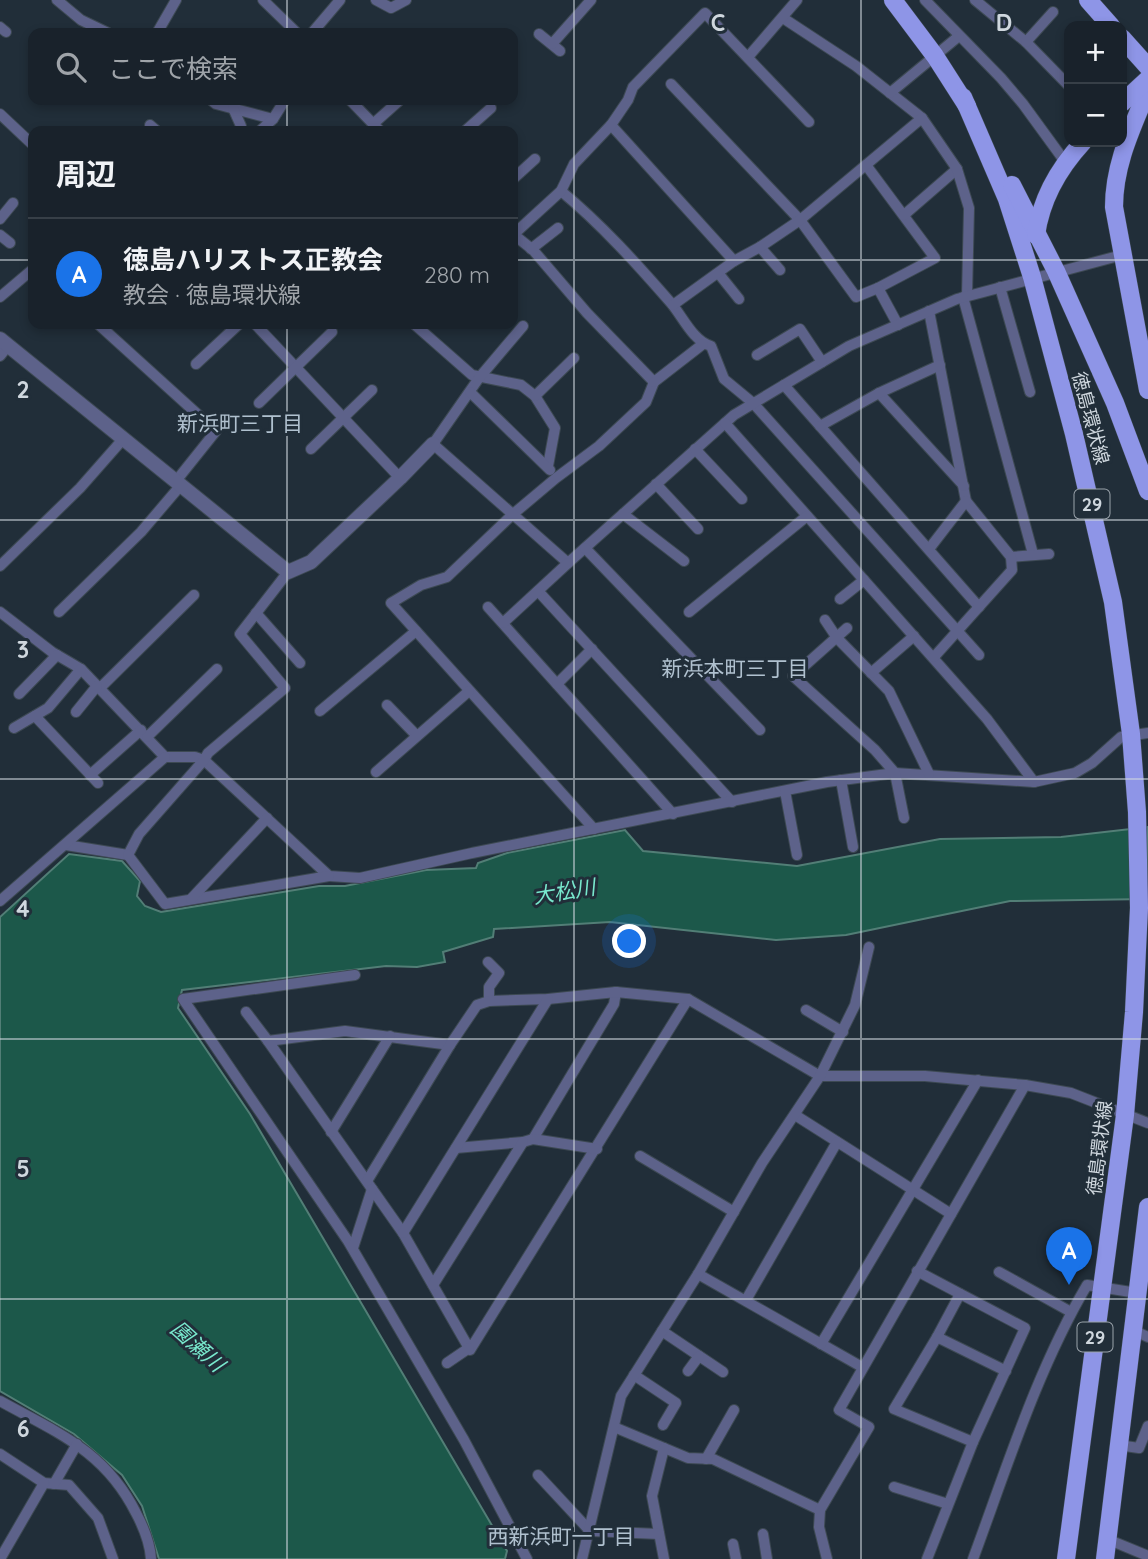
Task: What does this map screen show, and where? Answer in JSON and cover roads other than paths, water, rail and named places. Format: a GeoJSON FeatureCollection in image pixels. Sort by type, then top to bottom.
{"type":"FeatureCollection","features":[{"type":"Feature","properties":{"kind":"main road","name":"徳島環状線"},"geometry":{"type":"LineString","coordinates":[[893,0],[962,97],[1036,232],[1115,403],[1148,491]]}},
{"type":"Feature","properties":{"kind":"main road"},"geometry":{"type":"LineString","coordinates":[[1089,1],[1107,21]]}},
{"type":"Feature","properties":{"kind":"main road"},"geometry":{"type":"LineString","coordinates":[[1127,44],[1148,67]]}},
{"type":"Feature","properties":{"kind":"main road"},"geometry":{"type":"LineString","coordinates":[[1127,98],[1148,79]]}},
{"type":"Feature","properties":{"kind":"main road"},"geometry":{"type":"LineString","coordinates":[[1147,381],[1114,207],[1117,171],[1148,89]]}},
{"type":"Feature","properties":{"kind":"main road","name":"徳島環状線"},"geometry":{"type":"LineString","coordinates":[[962,97],[1007,199],[1032,277],[1099,535],[1140,733],[1137,812],[1139,906],[1125,1115],[1066,1559]]}},
{"type":"Feature","properties":{"kind":"main road","name":"徳島環状線"},"geometry":{"type":"LineString","coordinates":[[1032,277],[1036,232],[1044,202],[1066,163],[1079,147]]}},
{"type":"Feature","properties":{"kind":"main road","name":"29"},"geometry":{"type":"LineString","coordinates":[[1105,1559],[1118,1445],[1140,1333],[1137,1293],[1148,1207]]}},
{"type":"Feature","properties":{"kind":"street"},"geometry":{"type":"LineString","coordinates":[[57,0],[81,19],[98,28]]}},
{"type":"Feature","properties":{"kind":"street"},"geometry":{"type":"LineString","coordinates":[[160,28],[176,0]]}},
{"type":"Feature","properties":{"kind":"street"},"geometry":{"type":"LineString","coordinates":[[263,0],[292,28]]}},
{"type":"Feature","properties":{"kind":"street"},"geometry":{"type":"LineString","coordinates":[[316,28],[340,0]]}},
{"type":"Feature","properties":{"kind":"street"},"geometry":{"type":"LineString","coordinates":[[376,0],[391,8],[406,0]]}},
{"type":"Feature","properties":{"kind":"street"},"geometry":{"type":"LineString","coordinates":[[539,34],[556,47],[592,0]]}},
{"type":"Feature","properties":{"kind":"street"},"geometry":{"type":"LineString","coordinates":[[748,57],[797,0]]}},
{"type":"Feature","properties":{"kind":"street"},"geometry":{"type":"LineString","coordinates":[[925,0],[1016,95],[1066,163]]}},
{"type":"Feature","properties":{"kind":"street"},"geometry":{"type":"LineString","coordinates":[[975,0],[1026,42],[1067,84]]}},
{"type":"Feature","properties":{"kind":"street"},"geometry":{"type":"LineString","coordinates":[[1026,42],[1053,12]]}},
{"type":"Feature","properties":{"kind":"street"},"geometry":{"type":"LineString","coordinates":[[518,230],[561,191],[574,164],[611,125],[634,87],[705,13],[809,122]]}},
{"type":"Feature","properties":{"kind":"street"},"geometry":{"type":"LineString","coordinates":[[783,18],[856,66],[922,118],[957,169],[969,208],[965,297],[1033,554]]}},
{"type":"Feature","properties":{"kind":"street"},"geometry":{"type":"LineString","coordinates":[[890,93],[959,36]]}},
{"type":"Feature","properties":{"kind":"street"},"geometry":{"type":"LineString","coordinates":[[671,84],[800,220],[856,297],[935,258],[866,165]]}},
{"type":"Feature","properties":{"kind":"street"},"geometry":{"type":"LineString","coordinates":[[220,105],[274,119]]}},
{"type":"Feature","properties":{"kind":"street"},"geometry":{"type":"LineString","coordinates":[[266,126],[274,119],[282,105]]}},
{"type":"Feature","properties":{"kind":"street"},"geometry":{"type":"LineString","coordinates":[[355,105],[374,126]]}},
{"type":"Feature","properties":{"kind":"street"},"geometry":{"type":"LineString","coordinates":[[378,126],[396,105]]}},
{"type":"Feature","properties":{"kind":"street"},"geometry":{"type":"LineString","coordinates":[[233,108],[240,126]]}},
{"type":"Feature","properties":{"kind":"street"},"geometry":{"type":"LineString","coordinates":[[471,126],[491,108]]}},
{"type":"Feature","properties":{"kind":"street"},"geometry":{"type":"LineString","coordinates":[[0,114],[28,140]]}},
{"type":"Feature","properties":{"kind":"street"},"geometry":{"type":"LineString","coordinates":[[673,305],[734,261],[800,220],[922,118]]}},
{"type":"Feature","properties":{"kind":"street"},"geometry":{"type":"LineString","coordinates":[[611,125],[734,261]]}},
{"type":"Feature","properties":{"kind":"street"},"geometry":{"type":"LineString","coordinates":[[518,174],[535,159]]}},
{"type":"Feature","properties":{"kind":"street"},"geometry":{"type":"LineString","coordinates":[[904,215],[957,169]]}},
{"type":"Feature","properties":{"kind":"street"},"geometry":{"type":"LineString","coordinates":[[561,191],[591,216],[673,305],[703,344],[711,346],[724,379],[754,403],[979,655]]}},
{"type":"Feature","properties":{"kind":"street"},"geometry":{"type":"LineString","coordinates":[[0,219],[13,203]]}},
{"type":"Feature","properties":{"kind":"street"},"geometry":{"type":"LineString","coordinates":[[531,249],[558,228]]}},
{"type":"Feature","properties":{"kind":"street"},"geometry":{"type":"LineString","coordinates":[[0,235],[10,243]]}},
{"type":"Feature","properties":{"kind":"street"},"geometry":{"type":"LineString","coordinates":[[518,238],[654,382]]}},
{"type":"Feature","properties":{"kind":"street"},"geometry":{"type":"LineString","coordinates":[[760,247],[780,271]]}},
{"type":"Feature","properties":{"kind":"street"},"geometry":{"type":"LineString","coordinates":[[503,623],[725,423],[822,362],[849,346],[965,297],[1122,255]]}},
{"type":"Feature","properties":{"kind":"street"},"geometry":{"type":"LineString","coordinates":[[0,297],[28,273]]}},
{"type":"Feature","properties":{"kind":"street"},"geometry":{"type":"LineString","coordinates":[[719,274],[738,299]]}},
{"type":"Feature","properties":{"kind":"street"},"geometry":{"type":"LineString","coordinates":[[1000,287],[1030,392]]}},
{"type":"Feature","properties":{"kind":"street"},"geometry":{"type":"LineString","coordinates":[[878,288],[898,325]]}},
{"type":"Feature","properties":{"kind":"street"},"geometry":{"type":"LineString","coordinates":[[929,311],[966,501],[1010,557],[1012,570],[933,657]]}},
{"type":"Feature","properties":{"kind":"street"},"geometry":{"type":"LineString","coordinates":[[128,855],[139,834],[208,753],[285,688],[240,634],[288,572],[311,562],[433,444],[479,378],[523,326]]}},
{"type":"Feature","properties":{"kind":"street"},"geometry":{"type":"LineString","coordinates":[[59,612],[141,531],[216,432],[103,329]]}},
{"type":"Feature","properties":{"kind":"street"},"geometry":{"type":"LineString","coordinates":[[197,364],[234,329]]}},
{"type":"Feature","properties":{"kind":"street"},"geometry":{"type":"LineString","coordinates":[[260,329],[400,478]]}},
{"type":"Feature","properties":{"kind":"street"},"geometry":{"type":"LineString","coordinates":[[420,329],[472,375],[521,385],[535,396],[555,428],[548,466]]}},
{"type":"Feature","properties":{"kind":"street"},"geometry":{"type":"LineString","coordinates":[[757,355],[800,329],[822,362]]}},
{"type":"Feature","properties":{"kind":"street"},"geometry":{"type":"LineString","coordinates":[[259,403],[332,332]]}},
{"type":"Feature","properties":{"kind":"street"},"geometry":{"type":"LineString","coordinates":[[594,830],[391,603],[421,585],[447,577],[512,515],[599,446],[646,402],[654,382],[703,344]]}},
{"type":"Feature","properties":{"kind":"street"},"geometry":{"type":"LineString","coordinates":[[3,347],[124,438],[288,572]]}},
{"type":"Feature","properties":{"kind":"street"},"geometry":{"type":"LineString","coordinates":[[535,396],[574,358]]}},
{"type":"Feature","properties":{"kind":"street"},"geometry":{"type":"LineString","coordinates":[[820,426],[879,393],[940,365]]}},
{"type":"Feature","properties":{"kind":"street"},"geometry":{"type":"LineString","coordinates":[[784,385],[979,607]]}},
{"type":"Feature","properties":{"kind":"street"},"geometry":{"type":"LineString","coordinates":[[311,449],[372,390]]}},
{"type":"Feature","properties":{"kind":"street"},"geometry":{"type":"LineString","coordinates":[[470,392],[548,466],[556,478]]}},
{"type":"Feature","properties":{"kind":"street"},"geometry":{"type":"LineString","coordinates":[[879,393],[964,486]]}},
{"type":"Feature","properties":{"kind":"street"},"geometry":{"type":"LineString","coordinates":[[725,423],[987,719],[1034,782]]}},
{"type":"Feature","properties":{"kind":"street"},"geometry":{"type":"LineString","coordinates":[[0,566],[80,488],[124,438]]}},
{"type":"Feature","properties":{"kind":"street"},"geometry":{"type":"LineString","coordinates":[[433,444],[568,563]]}},
{"type":"Feature","properties":{"kind":"street"},"geometry":{"type":"LineString","coordinates":[[695,449],[742,499]]}},
{"type":"Feature","properties":{"kind":"street"},"geometry":{"type":"LineString","coordinates":[[656,484],[698,529]]}},
{"type":"Feature","properties":{"kind":"street"},"geometry":{"type":"LineString","coordinates":[[929,549],[966,501]]}},
{"type":"Feature","properties":{"kind":"street"},"geometry":{"type":"LineString","coordinates":[[623,514],[684,561]]}},
{"type":"Feature","properties":{"kind":"street"},"geometry":{"type":"LineString","coordinates":[[690,612],[807,516]]}},
{"type":"Feature","properties":{"kind":"street"},"geometry":{"type":"LineString","coordinates":[[585,548],[760,730]]}},
{"type":"Feature","properties":{"kind":"street"},"geometry":{"type":"LineString","coordinates":[[1010,557],[1049,554]]}},
{"type":"Feature","properties":{"kind":"street"},"geometry":{"type":"LineString","coordinates":[[841,599],[864,580]]}},
{"type":"Feature","properties":{"kind":"street"},"geometry":{"type":"LineString","coordinates":[[538,591],[732,802]]}},
{"type":"Feature","properties":{"kind":"street"},"geometry":{"type":"LineString","coordinates":[[76,712],[98,687],[194,595]]}},
{"type":"Feature","properties":{"kind":"street"},"geometry":{"type":"LineString","coordinates":[[488,607],[673,814]]}},
{"type":"Feature","properties":{"kind":"street"},"geometry":{"type":"LineString","coordinates":[[0,612],[57,655],[81,669],[165,757]]}},
{"type":"Feature","properties":{"kind":"street"},"geometry":{"type":"LineString","coordinates":[[256,613],[300,663]]}},
{"type":"Feature","properties":{"kind":"street"},"geometry":{"type":"LineString","coordinates":[[825,620],[837,638],[888,691],[929,774]]}},
{"type":"Feature","properties":{"kind":"street"},"geometry":{"type":"LineString","coordinates":[[847,628],[793,676],[875,750],[895,773],[904,818]]}},
{"type":"Feature","properties":{"kind":"street"},"geometry":{"type":"LineString","coordinates":[[320,711],[416,631]]}},
{"type":"Feature","properties":{"kind":"street"},"geometry":{"type":"LineString","coordinates":[[872,673],[914,636]]}},
{"type":"Feature","properties":{"kind":"street"},"geometry":{"type":"LineString","coordinates":[[557,684],[592,649]]}},
{"type":"Feature","properties":{"kind":"street"},"geometry":{"type":"LineString","coordinates":[[19,694],[57,655]]}},
{"type":"Feature","properties":{"kind":"street"},"geometry":{"type":"LineString","coordinates":[[14,728],[48,708],[81,669]]}},
{"type":"Feature","properties":{"kind":"street"},"geometry":{"type":"LineString","coordinates":[[35,716],[94,779],[217,669]]}},
{"type":"Feature","properties":{"kind":"street"},"geometry":{"type":"LineString","coordinates":[[376,772],[469,691]]}},
{"type":"Feature","properties":{"kind":"street"},"geometry":{"type":"LineString","coordinates":[[387,705],[417,737]]}},
{"type":"Feature","properties":{"kind":"street"},"geometry":{"type":"LineString","coordinates":[[66,845],[128,855],[165,904],[329,876],[360,878],[472,853],[841,780],[895,773],[1034,782],[1075,773],[1121,737],[1140,733]]}},
{"type":"Feature","properties":{"kind":"street"},"geometry":{"type":"LineString","coordinates":[[1,899],[165,757],[195,757],[204,760],[329,876]]}},
{"type":"Feature","properties":{"kind":"street"},"geometry":{"type":"LineString","coordinates":[[841,780],[853,847]]}},
{"type":"Feature","properties":{"kind":"street"},"geometry":{"type":"LineString","coordinates":[[785,791],[796,855]]}},
{"type":"Feature","properties":{"kind":"street"},"geometry":{"type":"LineString","coordinates":[[191,899],[267,818]]}},
{"type":"Feature","properties":{"kind":"street"},"geometry":{"type":"LineString","coordinates":[[582,1559],[621,1396],[698,1274],[762,1163],[820,1076],[855,1005],[869,947]]}},
{"type":"Feature","properties":{"kind":"street"},"geometry":{"type":"LineString","coordinates":[[488,962],[499,973],[489,988],[489,1001]]}},
{"type":"Feature","properties":{"kind":"street"},"geometry":{"type":"LineString","coordinates":[[355,975],[183,999],[352,1248],[464,1440],[527,1559]]}},
{"type":"Feature","properties":{"kind":"street"},"geometry":{"type":"LineString","coordinates":[[352,1248],[370,1185],[450,1045],[477,1005],[489,1001],[548,999],[616,992],[688,999],[820,1076],[925,1076],[1025,1085],[1071,1093],[1148,1123]]}},
{"type":"Feature","properties":{"kind":"street"},"geometry":{"type":"LineString","coordinates":[[433,1285],[528,1141],[614,1003],[616,992]]}},
{"type":"Feature","properties":{"kind":"street"},"geometry":{"type":"LineString","coordinates":[[404,1233],[548,999]]}},
{"type":"Feature","properties":{"kind":"street"},"geometry":{"type":"LineString","coordinates":[[447,1363],[469,1348],[597,1149],[688,999]]}},
{"type":"Feature","properties":{"kind":"street"},"geometry":{"type":"LineString","coordinates":[[806,1010],[844,1032]]}},
{"type":"Feature","properties":{"kind":"street"},"geometry":{"type":"LineString","coordinates":[[246,1012],[404,1233],[469,1348]]}},
{"type":"Feature","properties":{"kind":"street"},"geometry":{"type":"LineString","coordinates":[[268,1041],[345,1031],[450,1045]]}},
{"type":"Feature","properties":{"kind":"street"},"geometry":{"type":"LineString","coordinates":[[331,1132],[390,1036]]}},
{"type":"Feature","properties":{"kind":"street"},"geometry":{"type":"LineString","coordinates":[[821,1344],[978,1080]]}},
{"type":"Feature","properties":{"kind":"street"},"geometry":{"type":"LineString","coordinates":[[827,1559],[819,1527],[820,1510],[869,1427],[839,1410],[1025,1085]]}},
{"type":"Feature","properties":{"kind":"street"},"geometry":{"type":"LineString","coordinates":[[795,1115],[951,1214]]}},
{"type":"Feature","properties":{"kind":"street"},"geometry":{"type":"LineString","coordinates":[[456,1148],[528,1141],[597,1149]]}},
{"type":"Feature","properties":{"kind":"street"},"geometry":{"type":"LineString","coordinates":[[746,1300],[837,1142]]}},
{"type":"Feature","properties":{"kind":"street"},"geometry":{"type":"LineString","coordinates":[[639,1156],[734,1212]]}},
{"type":"Feature","properties":{"kind":"street"},"geometry":{"type":"LineString","coordinates":[[917,1271],[1024,1328],[973,1442],[927,1559]]}},
{"type":"Feature","properties":{"kind":"street"},"geometry":{"type":"LineString","coordinates":[[999,1272],[1071,1312]]}},
{"type":"Feature","properties":{"kind":"street"},"geometry":{"type":"LineString","coordinates":[[698,1274],[862,1367]]}},
{"type":"Feature","properties":{"kind":"street"},"geometry":{"type":"LineString","coordinates":[[973,1559],[1071,1312],[1087,1285],[1137,1293]]}},
{"type":"Feature","properties":{"kind":"street"},"geometry":{"type":"LineString","coordinates":[[960,1294],[894,1409],[973,1442]]}},
{"type":"Feature","properties":{"kind":"street"},"geometry":{"type":"LineString","coordinates":[[662,1331],[723,1372]]}},
{"type":"Feature","properties":{"kind":"street"},"geometry":{"type":"LineString","coordinates":[[937,1337],[1006,1371]]}},
{"type":"Feature","properties":{"kind":"street"},"geometry":{"type":"LineString","coordinates":[[688,1371],[699,1356]]}},
{"type":"Feature","properties":{"kind":"street"},"geometry":{"type":"LineString","coordinates":[[634,1375],[676,1403],[663,1425]]}},
{"type":"Feature","properties":{"kind":"street"},"geometry":{"type":"LineString","coordinates":[[0,1401],[77,1444],[105,1466],[128,1498],[145,1531],[151,1559]]}},
{"type":"Feature","properties":{"kind":"street"},"geometry":{"type":"LineString","coordinates":[[706,1459],[734,1410]]}},
{"type":"Feature","properties":{"kind":"street"},"geometry":{"type":"LineString","coordinates":[[1118,1445],[1139,1448],[1148,1426]]}},
{"type":"Feature","properties":{"kind":"street"},"geometry":{"type":"LineString","coordinates":[[614,1427],[688,1458],[713,1459],[820,1510]]}},
{"type":"Feature","properties":{"kind":"street"},"geometry":{"type":"LineString","coordinates":[[0,1559],[4,1542],[77,1444]]}},
{"type":"Feature","properties":{"kind":"street"},"geometry":{"type":"LineString","coordinates":[[664,1448],[652,1496],[664,1559]]}},
{"type":"Feature","properties":{"kind":"street"},"geometry":{"type":"LineString","coordinates":[[0,1454],[49,1483],[69,1485],[98,1518],[113,1559]]}},
{"type":"Feature","properties":{"kind":"street"},"geometry":{"type":"LineString","coordinates":[[538,1475],[590,1531],[659,1534]]}},
{"type":"Feature","properties":{"kind":"street"},"geometry":{"type":"LineString","coordinates":[[894,1487],[948,1504]]}},
{"type":"Feature","properties":{"kind":"street"},"geometry":{"type":"LineString","coordinates":[[763,1534],[767,1559]]}},
{"type":"Feature","properties":{"kind":"street"},"geometry":{"type":"LineString","coordinates":[[1107,1539],[1148,1556]]}},
{"type":"Feature","properties":{"kind":"street"},"geometry":{"type":"LineString","coordinates":[[733,1544],[736,1559]]}},
{"type":"Feature","properties":{"kind":"water"},"geometry":{"type":"Polygon","coordinates":[[[1148,827],[1148,899],[1010,901],[846,935],[776,940],[610,922],[494,929],[493,937],[443,952],[445,962],[417,967],[386,966],[182,990],[178,1008],[250,1114],[507,1551],[505,1559],[159,1559],[142,1506],[122,1475],[74,1434],[0,1391],[0,917],[69,854],[122,861],[140,881],[137,896],[145,906],[161,912],[319,886],[345,886],[426,870],[476,868],[478,863],[507,853],[625,830],[643,851],[797,866],[940,839],[1061,837],[1148,827]]]}},
{"type":"Feature","properties":{"kind":"place","name":"徳島ハリストス正教会"},"geometry":{"type":"Point","coordinates":[1069,1285]}},
{"type":"Feature","properties":{"kind":"district","name":"新浜町三丁目"},"geometry":{"type":"Point","coordinates":[240,423]}},
{"type":"Feature","properties":{"kind":"district","name":"新浜本町三丁目"},"geometry":{"type":"Point","coordinates":[735,668]}},
{"type":"Feature","properties":{"kind":"district","name":"西新浜町一丁目"},"geometry":{"type":"Point","coordinates":[561,1536]}},
{"type":"Feature","properties":{"kind":"water label","name":"大松川"},"geometry":{"type":"Point","coordinates":[564,891]}},
{"type":"Feature","properties":{"kind":"water label","name":"園瀬川"},"geometry":{"type":"Point","coordinates":[198,1346]}}]}
